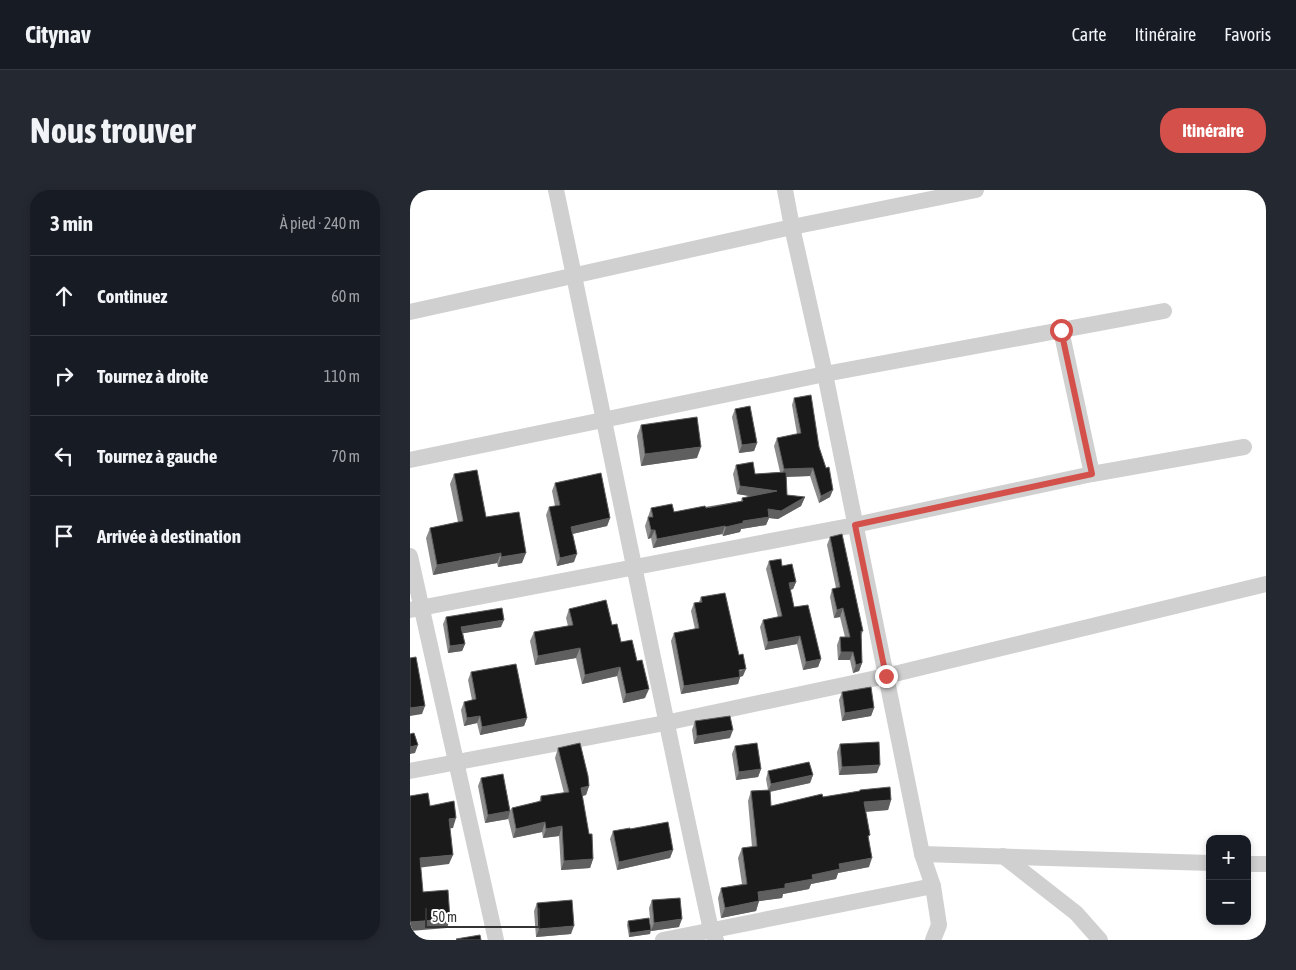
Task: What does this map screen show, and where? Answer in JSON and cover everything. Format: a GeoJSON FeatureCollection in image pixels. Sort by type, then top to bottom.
{"type":"FeatureCollection","features":[{"type":"Feature","properties":{"kind":"street"},"geometry":{"type":"LineString","coordinates":[[556,190],[635,566],[665,723],[713,935]]}},
{"type":"Feature","properties":{"kind":"street"},"geometry":{"type":"LineString","coordinates":[[786,190],[792,228],[824,374],[922,854],[933,886],[939,925],[934,940]]}},
{"type":"Feature","properties":{"kind":"street"},"geometry":{"type":"LineString","coordinates":[[410,312],[792,228],[976,190]]}},
{"type":"Feature","properties":{"kind":"street"},"geometry":{"type":"LineString","coordinates":[[410,460],[824,374],[1164,312]]}},
{"type":"Feature","properties":{"kind":"street"},"geometry":{"type":"LineString","coordinates":[[1061,330],[1092,474]]}},
{"type":"Feature","properties":{"kind":"street"},"geometry":{"type":"LineString","coordinates":[[416,609],[855,525],[1092,474],[1244,447]]}},
{"type":"Feature","properties":{"kind":"street"},"geometry":{"type":"LineString","coordinates":[[410,556],[416,609],[457,763],[496,940]]}},
{"type":"Feature","properties":{"kind":"street"},"geometry":{"type":"LineString","coordinates":[[410,771],[665,723],[886,676],[1266,584]]}},
{"type":"Feature","properties":{"kind":"street"},"geometry":{"type":"LineString","coordinates":[[922,854],[1206,862]]}},
{"type":"Feature","properties":{"kind":"street"},"geometry":{"type":"LineString","coordinates":[[1003,856],[1076,913],[1100,940]]}},
{"type":"Feature","properties":{"kind":"street"},"geometry":{"type":"LineString","coordinates":[[1251,864],[1266,864]]}},
{"type":"Feature","properties":{"kind":"street"},"geometry":{"type":"LineString","coordinates":[[663,940],[713,935],[933,886]]}},
{"type":"Feature","properties":{"kind":"building"},"geometry":{"type":"Polygon","coordinates":[[[811,395],[819,447],[826,468],[829,467],[833,490],[821,496],[813,468],[784,469],[777,438],[801,433],[794,398],[811,395]]]}},
{"type":"Feature","properties":{"kind":"building"},"geometry":{"type":"Polygon","coordinates":[[[750,406],[757,443],[742,445],[735,409],[750,406]]]}},
{"type":"Feature","properties":{"kind":"building"},"geometry":{"type":"Polygon","coordinates":[[[697,417],[701,447],[645,454],[641,425],[697,417]]]}},
{"type":"Feature","properties":{"kind":"building"},"geometry":{"type":"Polygon","coordinates":[[[753,462],[755,474],[786,472],[787,495],[805,497],[781,511],[768,509],[769,517],[743,521],[743,523],[726,527],[657,539],[655,530],[651,530],[648,517],[653,517],[651,508],[672,504],[674,512],[705,506],[706,508],[743,501],[742,498],[777,491],[740,486],[736,465],[753,462]]]}},
{"type":"Feature","properties":{"kind":"building"},"geometry":{"type":"Polygon","coordinates":[[[477,470],[486,517],[519,512],[526,553],[501,557],[501,553],[437,565],[430,528],[463,521],[454,474],[477,470]]]}},
{"type":"Feature","properties":{"kind":"building"},"geometry":{"type":"Polygon","coordinates":[[[601,473],[610,518],[571,527],[577,554],[560,558],[549,507],[560,505],[555,483],[601,473]]]}},
{"type":"Feature","properties":{"kind":"building"},"geometry":{"type":"Polygon","coordinates":[[[842,534],[863,631],[861,631],[862,663],[856,665],[853,652],[841,652],[840,637],[850,637],[843,608],[837,610],[832,589],[840,587],[830,537],[842,534]]]}},
{"type":"Feature","properties":{"kind":"building"},"geometry":{"type":"Polygon","coordinates":[[[781,559],[782,566],[792,564],[796,582],[789,583],[794,607],[808,605],[821,659],[806,662],[800,636],[768,642],[763,620],[782,616],[769,561],[781,559]]]}},
{"type":"Feature","properties":{"kind":"building"},"geometry":{"type":"Polygon","coordinates":[[[725,593],[739,655],[743,654],[746,669],[739,670],[740,677],[684,686],[674,633],[699,628],[694,603],[702,602],[701,597],[725,593]]]}},
{"type":"Feature","properties":{"kind":"building"},"geometry":{"type":"Polygon","coordinates":[[[606,600],[612,625],[617,624],[621,642],[632,640],[637,661],[642,660],[649,689],[626,694],[620,667],[585,675],[580,648],[538,656],[534,632],[573,625],[569,609],[606,600]]]}},
{"type":"Feature","properties":{"kind":"building"},"geometry":{"type":"Polygon","coordinates":[[[502,608],[504,620],[461,627],[465,644],[450,646],[446,617],[502,608]]]}},
{"type":"Feature","properties":{"kind":"building"},"geometry":{"type":"Polygon","coordinates":[[[416,657],[425,706],[410,708],[410,658],[416,657]]]}},
{"type":"Feature","properties":{"kind":"building"},"geometry":{"type":"Polygon","coordinates":[[[516,664],[527,718],[482,727],[480,716],[467,718],[464,702],[476,699],[471,672],[516,664]]]}},
{"type":"Feature","properties":{"kind":"building"},"geometry":{"type":"Polygon","coordinates":[[[871,687],[874,708],[845,713],[842,692],[871,687]]]}},
{"type":"Feature","properties":{"kind":"building"},"geometry":{"type":"Polygon","coordinates":[[[730,716],[733,730],[697,736],[695,721],[730,716]]]}},
{"type":"Feature","properties":{"kind":"building"},"geometry":{"type":"Polygon","coordinates":[[[414,733],[418,745],[410,747],[410,734],[414,733]]]}},
{"type":"Feature","properties":{"kind":"building"},"geometry":{"type":"Polygon","coordinates":[[[879,742],[880,765],[842,767],[840,744],[879,742]]]}},
{"type":"Feature","properties":{"kind":"building"},"geometry":{"type":"Polygon","coordinates":[[[580,743],[588,776],[589,786],[581,788],[589,834],[592,834],[593,859],[564,861],[562,826],[546,829],[545,822],[516,829],[512,808],[541,801],[541,796],[569,792],[558,748],[580,743]]]}},
{"type":"Feature","properties":{"kind":"building"},"geometry":{"type":"Polygon","coordinates":[[[757,743],[761,769],[739,772],[735,746],[757,743]]]}},
{"type":"Feature","properties":{"kind":"building"},"geometry":{"type":"Polygon","coordinates":[[[809,762],[813,775],[771,784],[768,771],[809,762]]]}},
{"type":"Feature","properties":{"kind":"building"},"geometry":{"type":"Polygon","coordinates":[[[503,774],[510,811],[488,815],[481,778],[503,774]]]}},
{"type":"Feature","properties":{"kind":"building"},"geometry":{"type":"Polygon","coordinates":[[[890,787],[891,800],[864,802],[872,858],[839,864],[840,869],[812,875],[813,879],[785,884],[785,888],[758,892],[759,901],[725,908],[721,888],[747,884],[742,848],[757,846],[751,791],[770,790],[771,806],[822,794],[823,797],[890,787]]]}},
{"type":"Feature","properties":{"kind":"building"},"geometry":{"type":"Polygon","coordinates":[[[428,793],[430,806],[454,801],[456,818],[449,819],[453,855],[420,858],[423,892],[448,890],[450,919],[410,922],[410,796],[428,793]]]}},
{"type":"Feature","properties":{"kind":"building"},"geometry":{"type":"Polygon","coordinates":[[[668,822],[673,850],[619,862],[613,831],[668,822]]]}},
{"type":"Feature","properties":{"kind":"building"},"geometry":{"type":"Polygon","coordinates":[[[680,898],[682,919],[654,923],[652,900],[680,898]]]}},
{"type":"Feature","properties":{"kind":"building"},"geometry":{"type":"Polygon","coordinates":[[[572,900],[574,926],[539,929],[537,903],[572,900]]]}},
{"type":"Feature","properties":{"kind":"building"},"geometry":{"type":"Polygon","coordinates":[[[649,918],[651,930],[630,933],[628,921],[649,918]]]}},
{"type":"Feature","properties":{"kind":"building"},"geometry":{"type":"Polygon","coordinates":[[[480,935],[481,940],[456,939],[480,935]]]}},
{"type":"Feature","properties":{"kind":"route"},"geometry":{"type":"LineString","coordinates":[[886,676],[855,525],[1092,474],[1061,330]]}}]}
